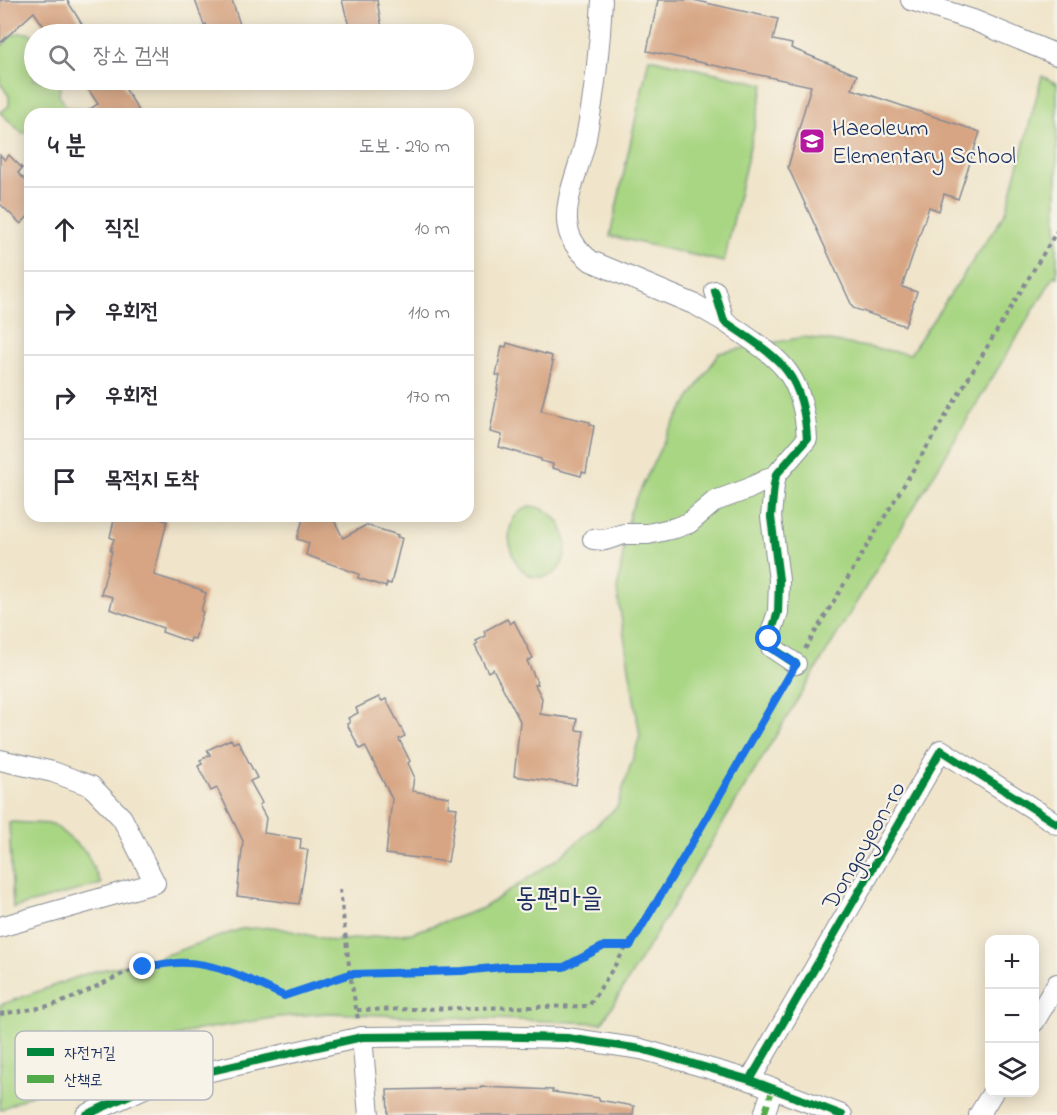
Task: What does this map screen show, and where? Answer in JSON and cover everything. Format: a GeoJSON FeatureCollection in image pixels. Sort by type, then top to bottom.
{"type":"FeatureCollection","features":[{"type":"Feature","properties":{"kind":"street"},"geometry":{"type":"LineString","coordinates":[[592,538],[605,540],[624,534],[648,534],[689,523],[715,501],[748,489],[776,475],[807,439],[805,414],[795,382],[781,363],[763,347],[696,305],[591,261],[572,241],[567,216],[586,141],[594,94],[600,49],[602,0]]}},
{"type":"Feature","properties":{"kind":"street"},"geometry":{"type":"LineString","coordinates":[[911,0],[974,21],[1057,55]]}},
{"type":"Feature","properties":{"kind":"street"},"geometry":{"type":"LineString","coordinates":[[715,291],[724,321]]}},
{"type":"Feature","properties":{"kind":"street"},"geometry":{"type":"LineString","coordinates":[[776,475],[771,517],[779,580],[778,612],[769,639],[771,648],[796,664]]}},
{"type":"Feature","properties":{"kind":"street","name":"Dongpyeon-ro"},"geometry":{"type":"LineString","coordinates":[[750,1080],[941,750],[1057,824]]}},
{"type":"Feature","properties":{"kind":"street"},"geometry":{"type":"LineString","coordinates":[[0,760],[53,772],[91,786],[122,818],[155,883],[0,927]]}},
{"type":"Feature","properties":{"kind":"street"},"geometry":{"type":"LineString","coordinates":[[1039,1015],[1057,984]]}},
{"type":"Feature","properties":{"kind":"street"},"geometry":{"type":"LineString","coordinates":[[362,1037],[369,1115]]}},
{"type":"Feature","properties":{"kind":"street"},"geometry":{"type":"LineString","coordinates":[[213,1071],[362,1037],[567,1038],[641,1049],[750,1080],[842,1115]]}},
{"type":"Feature","properties":{"kind":"street"},"geometry":{"type":"LineString","coordinates":[[764,1115],[773,1088]]}},
{"type":"Feature","properties":{"kind":"street"},"geometry":{"type":"LineString","coordinates":[[979,1115],[990,1097]]}},
{"type":"Feature","properties":{"kind":"street"},"geometry":{"type":"LineString","coordinates":[[86,1115],[118,1100]]}},
{"type":"Feature","properties":{"kind":"path"},"geometry":{"type":"LineString","coordinates":[[340,889],[350,974],[357,1010],[589,1006],[630,946],[682,860],[796,664],[1057,231]]}},
{"type":"Feature","properties":{"kind":"path"},"geometry":{"type":"LineString","coordinates":[[0,1014],[58,1004],[143,967],[177,963],[208,966],[252,981],[284,996],[350,974],[462,971],[503,967],[564,967],[604,946],[630,946]]}},
{"type":"Feature","properties":{"kind":"green space"},"geometry":{"type":"Polygon","coordinates":[[[24,33],[24,90],[60,90],[59,94],[66,107],[72,108],[24,108],[24,133],[0,112],[9,106],[9,96],[0,83],[0,48],[10,36],[24,33]]]}},
{"type":"Feature","properties":{"kind":"green space"},"geometry":{"type":"Polygon","coordinates":[[[649,58],[764,84],[724,262],[610,236],[649,58]]]}},
{"type":"Feature","properties":{"kind":"green space"},"geometry":{"type":"Polygon","coordinates":[[[1042,76],[1057,84],[1057,277],[1054,276],[602,1023],[327,1013],[279,1017],[192,1031],[15,1031],[15,1100],[21,1100],[0,1110],[0,1005],[91,972],[154,959],[241,929],[274,927],[334,941],[412,933],[483,908],[559,858],[617,807],[640,736],[617,591],[630,512],[669,430],[719,353],[804,337],[910,354],[1006,212],[1042,76]]]}},
{"type":"Feature","properties":{"kind":"green space"},"geometry":{"type":"Polygon","coordinates":[[[529,506],[544,509],[555,517],[562,528],[565,541],[565,553],[561,564],[554,573],[544,577],[535,577],[526,573],[511,550],[509,540],[512,522],[517,514],[529,506]]]}},
{"type":"Feature","properties":{"kind":"green space"},"geometry":{"type":"Polygon","coordinates":[[[9,822],[53,824],[86,852],[101,884],[13,908],[9,822]]]}},
{"type":"Feature","properties":{"kind":"building"},"geometry":{"type":"Polygon","coordinates":[[[0,0],[67,0],[82,24],[42,24],[34,12],[0,43],[0,0]]]}},
{"type":"Feature","properties":{"kind":"building"},"geometry":{"type":"Polygon","coordinates":[[[195,0],[232,0],[240,24],[204,24],[195,0]]]}},
{"type":"Feature","properties":{"kind":"building"},"geometry":{"type":"Polygon","coordinates":[[[342,0],[377,0],[381,24],[348,24],[342,0]]]}},
{"type":"Feature","properties":{"kind":"building"},"geometry":{"type":"Polygon","coordinates":[[[658,0],[693,0],[778,19],[773,40],[792,44],[791,48],[857,75],[852,89],[980,132],[958,199],[944,194],[939,211],[929,207],[902,287],[917,292],[905,326],[853,308],[788,167],[811,86],[647,51],[658,0]]]}},
{"type":"Feature","properties":{"kind":"building"},"geometry":{"type":"Polygon","coordinates":[[[89,90],[126,90],[137,108],[92,108],[98,104],[89,90]]]}},
{"type":"Feature","properties":{"kind":"building"},"geometry":{"type":"Polygon","coordinates":[[[0,155],[5,160],[9,155],[22,168],[18,173],[24,179],[24,221],[21,224],[0,204],[0,155]]]}},
{"type":"Feature","properties":{"kind":"building"},"geometry":{"type":"Polygon","coordinates":[[[507,343],[552,356],[551,361],[553,362],[541,411],[590,422],[590,425],[594,426],[586,473],[582,472],[581,476],[552,468],[553,464],[541,461],[541,459],[499,447],[502,435],[490,432],[500,376],[496,375],[502,346],[506,347],[507,343]]]}},
{"type":"Feature","properties":{"kind":"building"},"geometry":{"type":"Polygon","coordinates":[[[114,522],[167,522],[154,575],[206,593],[195,639],[191,638],[190,642],[162,632],[163,628],[110,609],[113,597],[101,594],[114,539],[110,537],[114,522]]]}},
{"type":"Feature","properties":{"kind":"building"},"geometry":{"type":"Polygon","coordinates":[[[302,522],[335,522],[343,538],[366,525],[402,538],[391,584],[387,583],[386,587],[358,578],[359,574],[306,555],[309,543],[297,539],[302,522]]]}},
{"type":"Feature","properties":{"kind":"building"},"geometry":{"type":"Polygon","coordinates":[[[507,619],[510,624],[514,621],[533,658],[527,661],[542,698],[540,714],[577,719],[576,730],[584,731],[576,785],[514,776],[520,721],[493,669],[488,672],[475,646],[478,644],[476,641],[486,636],[484,631],[507,619]]]}},
{"type":"Feature","properties":{"kind":"building"},"geometry":{"type":"Polygon","coordinates":[[[379,697],[382,701],[386,699],[405,736],[399,739],[410,761],[408,763],[414,776],[412,791],[449,797],[448,807],[457,808],[448,862],[386,854],[392,799],[365,746],[360,749],[347,724],[350,722],[348,718],[358,713],[356,708],[379,697]]]}},
{"type":"Feature","properties":{"kind":"building"},"geometry":{"type":"Polygon","coordinates":[[[231,739],[233,743],[238,741],[257,778],[250,781],[262,803],[259,805],[266,818],[264,833],[301,839],[300,849],[308,850],[299,904],[237,896],[243,841],[217,788],[211,791],[198,766],[202,764],[200,760],[210,755],[207,750],[231,739]]]}},
{"type":"Feature","properties":{"kind":"building"},"geometry":{"type":"Polygon","coordinates":[[[481,1087],[553,1090],[552,1092],[599,1098],[599,1100],[634,1106],[633,1115],[388,1115],[387,1090],[481,1087]]]}},
{"type":"Feature","properties":{"kind":"marked path"},"geometry":{"type":"LineString","coordinates":[[764,1115],[773,1088]]}},
{"type":"Feature","properties":{"kind":"cycle path"},"geometry":{"type":"LineString","coordinates":[[715,291],[724,321],[759,345],[784,367],[800,396],[807,439],[776,475],[774,485],[771,517],[779,580],[778,612],[769,639],[771,647],[796,664]]}},
{"type":"Feature","properties":{"kind":"cycle path"},"geometry":{"type":"LineString","coordinates":[[750,1080],[941,750],[1057,824]]}},
{"type":"Feature","properties":{"kind":"cycle path"},"geometry":{"type":"LineString","coordinates":[[213,1071],[362,1037],[567,1038],[641,1049],[750,1080],[842,1115]]}},
{"type":"Feature","properties":{"kind":"cycle path"},"geometry":{"type":"LineString","coordinates":[[86,1115],[118,1100]]}},
{"type":"Feature","properties":{"kind":"place","name":"Haeoleum Elementary School"},"geometry":{"type":"Point","coordinates":[812,141]}},
{"type":"Feature","properties":{"kind":"district","name":"동편마을"},"geometry":{"type":"Point","coordinates":[559,897]}},
{"type":"Feature","properties":{"kind":"route"},"geometry":{"type":"LineString","coordinates":[[143,967],[177,963],[208,966],[252,981],[284,996],[350,974],[462,971],[503,967],[564,967],[604,946],[630,946],[796,664],[771,648],[769,639]]}}]}
